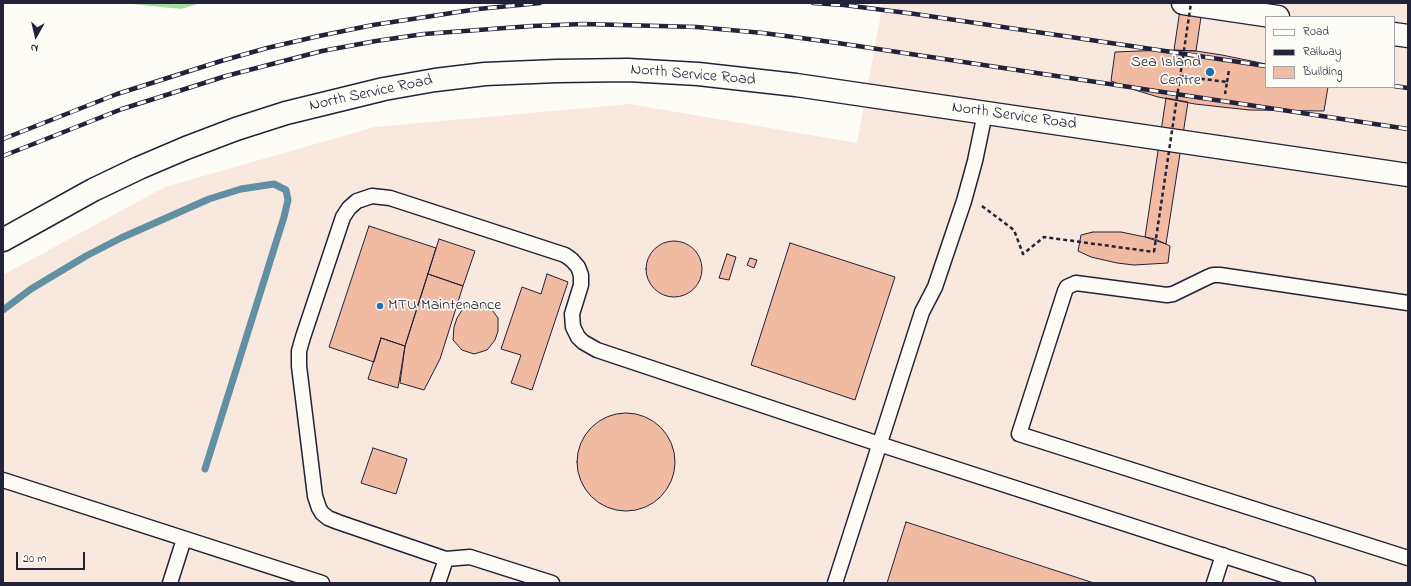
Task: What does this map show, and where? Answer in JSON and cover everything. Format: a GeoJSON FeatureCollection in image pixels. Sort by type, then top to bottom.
{"type":"FeatureCollection","features":[{"type":"Feature","properties":{"kind":"street"},"geometry":{"type":"LineString","coordinates":[[1182,3],[1271,16]]}},
{"type":"Feature","properties":{"kind":"street"},"geometry":{"type":"LineString","coordinates":[[1395,34],[1408,36]]}},
{"type":"Feature","properties":{"kind":"street","name":"North Service Road"},"geometry":{"type":"LineString","coordinates":[[3,240],[51,212],[126,174],[186,148],[236,129],[286,113],[384,89],[435,80],[485,74],[557,70],[628,70],[690,74],[803,86],[1408,175]]}},
{"type":"Feature","properties":{"kind":"lane"},"geometry":{"type":"LineString","coordinates":[[835,583],[922,312],[935,287],[964,201],[975,161],[985,113]]}},
{"type":"Feature","properties":{"kind":"lane"},"geometry":{"type":"LineString","coordinates":[[552,583],[470,557],[446,559],[328,518],[322,513],[315,496],[299,366],[299,351],[342,217],[352,204],[357,201],[367,197],[377,196],[390,198],[564,255],[572,260],[578,267],[581,275],[581,285],[572,314],[573,327],[578,337],[589,346],[597,350],[879,444],[1308,583]]}},
{"type":"Feature","properties":{"kind":"lane"},"geometry":{"type":"LineString","coordinates":[[1408,303],[1220,275],[1213,275],[1173,294],[1167,295],[1076,283],[1067,287],[1065,291],[1019,434],[1408,558]]}},
{"type":"Feature","properties":{"kind":"lane"},"geometry":{"type":"LineString","coordinates":[[3,480],[322,583]]}},
{"type":"Feature","properties":{"kind":"lane"},"geometry":{"type":"LineString","coordinates":[[170,583],[184,539]]}},
{"type":"Feature","properties":{"kind":"lane"},"geometry":{"type":"LineString","coordinates":[[1214,583],[1223,555]]}},
{"type":"Feature","properties":{"kind":"lane"},"geometry":{"type":"LineString","coordinates":[[438,583],[446,559]]}},
{"type":"Feature","properties":{"kind":"path"},"geometry":{"type":"LineString","coordinates":[[964,201],[981,205],[1014,230],[1023,254],[1044,237],[1154,252],[1191,3]]}},
{"type":"Feature","properties":{"kind":"path"},"geometry":{"type":"LineString","coordinates":[[1225,94],[1228,70]]}},
{"type":"Feature","properties":{"kind":"path"},"geometry":{"type":"LineString","coordinates":[[1180,76],[1227,82]]}},
{"type":"Feature","properties":{"kind":"shaded area"},"geometry":{"type":"Polygon","coordinates":[[[883,3],[1408,3],[1408,583],[3,583],[3,275],[165,187],[375,127],[630,104],[857,143],[883,3]]]}},
{"type":"Feature","properties":{"kind":"green space"},"geometry":{"type":"Polygon","coordinates":[[[123,3],[201,3],[181,9],[123,3]]]}},
{"type":"Feature","properties":{"kind":"building"},"geometry":{"type":"Polygon","coordinates":[[[1181,3],[1203,3],[1196,51],[1174,50],[1181,3]]]}},
{"type":"Feature","properties":{"kind":"building"},"geometry":{"type":"Polygon","coordinates":[[[1165,50],[1196,51],[1265,64],[1265,88],[1328,88],[1324,111],[1249,110],[1195,104],[1158,97],[1111,81],[1115,52],[1165,50]]]}},
{"type":"Feature","properties":{"kind":"building"},"geometry":{"type":"Polygon","coordinates":[[[1166,98],[1188,102],[1166,244],[1145,237],[1166,98]]]}},
{"type":"Feature","properties":{"kind":"building","name":"MTU Maintenance"},"geometry":{"type":"Polygon","coordinates":[[[369,226],[436,248],[405,346],[381,338],[374,362],[329,347],[369,226]]]}},
{"type":"Feature","properties":{"kind":"building"},"geometry":{"type":"Polygon","coordinates":[[[1093,232],[1121,232],[1155,239],[1170,246],[1168,263],[1134,265],[1117,263],[1091,257],[1078,251],[1081,235],[1093,232]]]}},
{"type":"Feature","properties":{"kind":"building"},"geometry":{"type":"Polygon","coordinates":[[[439,239],[475,251],[463,286],[428,274],[439,239]]]}},
{"type":"Feature","properties":{"kind":"building"},"geometry":{"type":"Polygon","coordinates":[[[674,241],[685,243],[694,249],[700,258],[702,269],[700,280],[694,289],[685,295],[674,297],[663,295],[654,289],[648,280],[646,269],[648,258],[654,249],[663,243],[674,241]]]}},
{"type":"Feature","properties":{"kind":"building"},"geometry":{"type":"Polygon","coordinates":[[[790,243],[895,277],[855,400],[751,365],[790,243]]]}},
{"type":"Feature","properties":{"kind":"building"},"geometry":{"type":"Polygon","coordinates":[[[727,254],[736,257],[729,280],[719,278],[727,254]]]}},
{"type":"Feature","properties":{"kind":"building"},"geometry":{"type":"Polygon","coordinates":[[[750,258],[757,260],[754,268],[747,265],[750,258]]]}},
{"type":"Feature","properties":{"kind":"building"},"geometry":{"type":"Polygon","coordinates":[[[428,274],[463,286],[440,359],[424,390],[400,383],[405,346],[428,274]]]}},
{"type":"Feature","properties":{"kind":"building"},"geometry":{"type":"Polygon","coordinates":[[[547,274],[568,282],[532,390],[511,383],[521,355],[501,349],[522,287],[541,294],[547,274]]]}},
{"type":"Feature","properties":{"kind":"building"},"geometry":{"type":"Polygon","coordinates":[[[477,303],[490,307],[498,318],[498,331],[495,340],[487,350],[474,354],[462,350],[453,340],[454,327],[457,318],[464,307],[477,303]]]}},
{"type":"Feature","properties":{"kind":"building"},"geometry":{"type":"Polygon","coordinates":[[[381,338],[405,346],[398,388],[368,379],[381,338]]]}},
{"type":"Feature","properties":{"kind":"building"},"geometry":{"type":"Polygon","coordinates":[[[626,413],[645,417],[661,427],[671,443],[675,462],[671,481],[661,497],[645,507],[626,511],[607,507],[591,497],[581,481],[577,462],[581,443],[591,427],[607,417],[626,413]]]}},
{"type":"Feature","properties":{"kind":"building"},"geometry":{"type":"Polygon","coordinates":[[[373,448],[407,459],[396,494],[361,483],[373,448]]]}},
{"type":"Feature","properties":{"kind":"building"},"geometry":{"type":"Polygon","coordinates":[[[906,522],[1094,583],[887,583],[906,522]]]}},
{"type":"Feature","properties":{"kind":"waterway"},"geometry":{"type":"LineString","coordinates":[[3,310],[31,289],[86,256],[121,238],[209,199],[241,189],[274,184],[286,190],[288,200],[284,217],[205,469]]}},
{"type":"Feature","properties":{"kind":"railway"},"geometry":{"type":"LineString","coordinates":[[3,139],[117,94],[267,48],[373,25],[478,9],[540,3]]}},
{"type":"Feature","properties":{"kind":"railway"},"geometry":{"type":"LineString","coordinates":[[813,3],[844,5],[915,14],[1265,66]]}},
{"type":"Feature","properties":{"kind":"railway"},"geometry":{"type":"LineString","coordinates":[[3,156],[122,109],[226,76],[322,51],[424,34],[532,26],[584,24],[697,27],[763,33],[1408,129]]}},
{"type":"Feature","properties":{"kind":"railway"},"geometry":{"type":"LineString","coordinates":[[1395,86],[1408,88]]}},
{"type":"Feature","properties":{"kind":"place","name":"Sea Island Centre"},"geometry":{"type":"Point","coordinates":[1210,72]}},
{"type":"Feature","properties":{"kind":"place","name":"MTU Maintenance"},"geometry":{"type":"Point","coordinates":[380,306]}}]}
